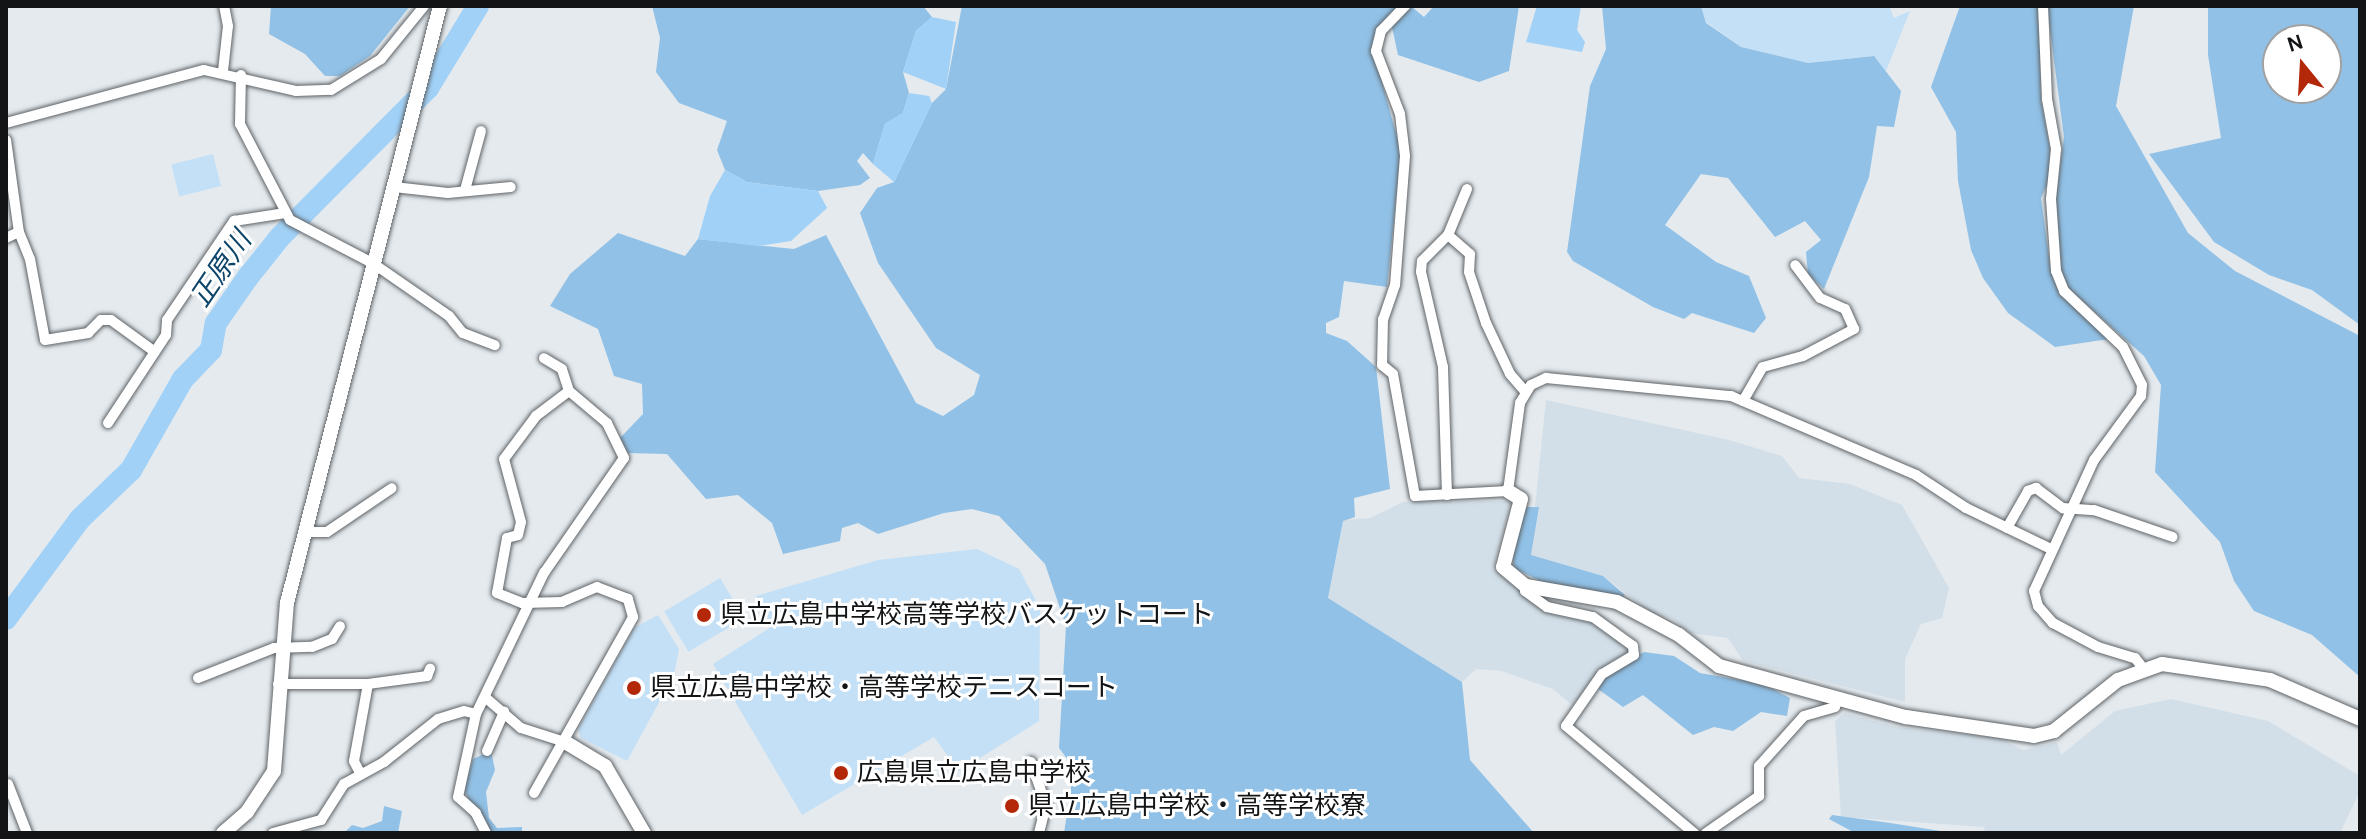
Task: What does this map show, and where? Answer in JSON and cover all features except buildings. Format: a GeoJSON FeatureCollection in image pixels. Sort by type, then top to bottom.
{"type":"FeatureCollection","features":[{"type":"Feature","properties":{"kind":"street"},"geometry":{"type":"LineString","coordinates":[[223,71],[228,26],[224,6]]}},
{"type":"Feature","properties":{"kind":"street"},"geometry":{"type":"LineString","coordinates":[[6,123],[178,74],[223,71],[296,91],[345,85],[381,59],[424,6]]}},
{"type":"Feature","properties":{"kind":"street"},"geometry":{"type":"LineString","coordinates":[[224,833],[247,812],[274,771],[280,648],[306,532],[440,6]]}},
{"type":"Feature","properties":{"kind":"street"},"geometry":{"type":"LineString","coordinates":[[1405,6],[1381,31],[1376,51],[1400,114],[1405,156],[1395,285],[1383,319],[1382,365],[1393,374],[1415,496],[1508,491],[1521,499],[1503,567],[1526,586],[1617,602],[1679,635],[1719,666],[1906,717],[2034,736],[2054,731],[2118,680],[2143,668],[2162,664],[2270,680],[2360,719]]}},
{"type":"Feature","properties":{"kind":"street"},"geometry":{"type":"LineString","coordinates":[[2043,6],[2047,99],[2056,149],[2051,199],[2056,271],[2064,291],[2123,347],[2142,385],[2141,396],[2109,434],[2070,509],[2034,591],[2038,606],[2053,623],[2098,647],[2135,658],[2143,668]]}},
{"type":"Feature","properties":{"kind":"street"},"geometry":{"type":"LineString","coordinates":[[241,75],[240,124],[285,213],[374,264],[449,316],[463,333],[495,345]]}},
{"type":"Feature","properties":{"kind":"street"},"geometry":{"type":"LineString","coordinates":[[465,190],[481,131]]}},
{"type":"Feature","properties":{"kind":"street"},"geometry":{"type":"LineString","coordinates":[[6,140],[19,232],[30,259],[45,340],[88,333],[101,320],[111,320],[155,352]]}},
{"type":"Feature","properties":{"kind":"street"},"geometry":{"type":"LineString","coordinates":[[394,187],[448,193],[511,187]]}},
{"type":"Feature","properties":{"kind":"street"},"geometry":{"type":"LineString","coordinates":[[1447,495],[1443,367],[1421,272],[1422,261],[1448,235],[1467,189]]}},
{"type":"Feature","properties":{"kind":"street"},"geometry":{"type":"LineString","coordinates":[[108,423],[166,335],[167,320],[234,221],[285,213]]}},
{"type":"Feature","properties":{"kind":"street"},"geometry":{"type":"LineString","coordinates":[[6,238],[19,232]]}},
{"type":"Feature","properties":{"kind":"street"},"geometry":{"type":"LineString","coordinates":[[1448,235],[1470,254],[1469,272],[1486,323],[1510,374],[1525,391]]}},
{"type":"Feature","properties":{"kind":"street"},"geometry":{"type":"LineString","coordinates":[[1743,401],[1763,367],[1803,356],[1854,329],[1845,309],[1820,298],[1795,265]]}},
{"type":"Feature","properties":{"kind":"street"},"geometry":{"type":"LineString","coordinates":[[486,833],[476,813],[458,797],[476,714],[529,602],[624,458],[607,423],[569,391],[562,369],[544,358]]}},
{"type":"Feature","properties":{"kind":"street"},"geometry":{"type":"LineString","coordinates":[[1508,491],[1516,417],[1525,391],[1546,378],[1743,401],[1916,475],[2007,528],[2051,549]]}},
{"type":"Feature","properties":{"kind":"street"},"geometry":{"type":"LineString","coordinates":[[534,793],[550,759],[565,742],[634,607],[628,599],[597,587],[562,602],[529,602],[497,593],[507,538],[518,535],[521,522],[504,459],[536,416],[569,391]]}},
{"type":"Feature","properties":{"kind":"street"},"geometry":{"type":"LineString","coordinates":[[306,532],[327,532],[392,488]]}},
{"type":"Feature","properties":{"kind":"street"},"geometry":{"type":"LineString","coordinates":[[2007,528],[2028,491],[2036,488],[2070,509],[2133,521],[2173,537]]}},
{"type":"Feature","properties":{"kind":"street"},"geometry":{"type":"LineString","coordinates":[[1526,586],[1525,591],[1547,607],[1593,617],[1633,646],[1634,655],[1602,674],[1566,726],[1694,833]]}},
{"type":"Feature","properties":{"kind":"street"},"geometry":{"type":"LineString","coordinates":[[198,678],[280,648],[312,647],[332,639],[340,626]]}},
{"type":"Feature","properties":{"kind":"street"},"geometry":{"type":"LineString","coordinates":[[278,684],[368,684],[427,676],[430,669]]}},
{"type":"Feature","properties":{"kind":"street"},"geometry":{"type":"LineString","coordinates":[[359,771],[354,761],[368,684]]}},
{"type":"Feature","properties":{"kind":"street"},"geometry":{"type":"LineString","coordinates":[[486,698],[521,728],[565,742],[605,766],[644,833]]}},
{"type":"Feature","properties":{"kind":"street"},"geometry":{"type":"LineString","coordinates":[[1706,833],[1759,796],[1759,766],[1804,716],[1835,707],[1838,699]]}},
{"type":"Feature","properties":{"kind":"street"},"geometry":{"type":"LineString","coordinates":[[273,833],[321,820],[344,784],[359,771],[384,762],[438,719],[464,711],[476,714]]}},
{"type":"Feature","properties":{"kind":"street"},"geometry":{"type":"LineString","coordinates":[[487,751],[504,712]]}},
{"type":"Feature","properties":{"kind":"street"},"geometry":{"type":"LineString","coordinates":[[1031,762],[1046,805],[1039,833]]}},
{"type":"Feature","properties":{"kind":"street"},"geometry":{"type":"LineString","coordinates":[[8,784],[27,833]]}},
{"type":"Feature","properties":{"kind":"shaded area"},"geometry":{"type":"Polygon","coordinates":[[[271,6],[410,6],[370,56],[340,76],[325,76],[305,54],[269,34],[271,6]]]}},
{"type":"Feature","properties":{"kind":"shaded area"},"geometry":{"type":"Polygon","coordinates":[[[652,6],[923,6],[932,17],[916,31],[903,72],[909,93],[903,113],[885,124],[873,164],[863,153],[857,161],[870,178],[860,185],[818,191],[747,182],[725,170],[717,150],[727,121],[679,103],[656,72],[660,38],[652,6]]]}},
{"type":"Feature","properties":{"kind":"shaded area"},"geometry":{"type":"Polygon","coordinates":[[[962,6],[1399,6],[1374,54],[1401,151],[1387,287],[1344,281],[1339,317],[1326,323],[1326,333],[1347,341],[1376,367],[1390,489],[1354,498],[1355,517],[1343,521],[1328,598],[1462,682],[1470,760],[1534,833],[1064,833],[1074,768],[1059,748],[1066,626],[1045,564],[999,516],[972,509],[944,513],[878,534],[858,523],[842,528],[840,541],[783,554],[772,523],[738,495],[706,499],[667,454],[628,453],[620,438],[643,414],[642,384],[614,376],[598,329],[550,306],[570,274],[618,233],[685,256],[698,239],[794,249],[826,235],[916,403],[943,416],[974,395],[980,375],[936,348],[878,263],[860,213],[877,188],[894,182],[932,103],[946,89],[962,6]]]}},
{"type":"Feature","properties":{"kind":"shaded area"},"geometry":{"type":"Polygon","coordinates":[[[1434,6],[1519,6],[1509,71],[1479,82],[1398,55],[1392,27],[1412,7],[1424,17],[1434,6]]]}},
{"type":"Feature","properties":{"kind":"shaded area"},"geometry":{"type":"Polygon","coordinates":[[[1537,6],[1581,6],[1577,30],[1585,42],[1582,52],[1526,42],[1537,6]]]}},
{"type":"Feature","properties":{"kind":"shaded area"},"geometry":{"type":"Polygon","coordinates":[[[1602,6],[1701,6],[1706,23],[1741,47],[1808,63],[1874,56],[1901,91],[1894,127],[1877,126],[1869,177],[1824,289],[1808,274],[1806,252],[1821,240],[1805,221],[1775,237],[1728,178],[1701,174],[1665,225],[1716,262],[1749,276],[1766,318],[1754,333],[1692,313],[1684,319],[1653,307],[1573,261],[1567,252],[1590,86],[1606,49],[1602,6]]]}},
{"type":"Feature","properties":{"kind":"shaded area"},"geometry":{"type":"Polygon","coordinates":[[[1701,6],[1889,6],[1894,18],[1910,11],[1886,71],[1873,56],[1808,63],[1741,47],[1706,22],[1701,6]]]}},
{"type":"Feature","properties":{"kind":"shaded area"},"geometry":{"type":"Polygon","coordinates":[[[1960,6],[2039,6],[2041,100],[2050,149],[2049,180],[2041,198],[2051,272],[2060,294],[2109,339],[2055,347],[2008,313],[1983,278],[1971,250],[1958,181],[1956,132],[1931,87],[1960,6]]]}},
{"type":"Feature","properties":{"kind":"shaded area"},"geometry":{"type":"Polygon","coordinates":[[[2047,6],[2134,6],[2116,106],[2188,233],[2235,271],[2360,336],[2360,677],[2312,635],[2254,611],[2234,581],[2220,542],[2155,472],[2161,385],[2144,356],[2068,288],[2059,271],[2056,198],[2064,137],[2047,6]]]}},
{"type":"Feature","properties":{"kind":"shaded area"},"geometry":{"type":"Polygon","coordinates":[[[2208,6],[2360,6],[2360,325],[2312,290],[2269,275],[2214,242],[2149,154],[2221,138],[2208,55],[2208,6]]]}},
{"type":"Feature","properties":{"kind":"shaded area"},"geometry":{"type":"Polygon","coordinates":[[[932,17],[956,22],[946,89],[903,72],[916,31],[932,17]]]}},
{"type":"Feature","properties":{"kind":"shaded area"},"geometry":{"type":"Polygon","coordinates":[[[909,93],[929,96],[932,103],[894,182],[873,164],[885,124],[903,113],[909,93]]]}},
{"type":"Feature","properties":{"kind":"shaded area"},"geometry":{"type":"Polygon","coordinates":[[[213,154],[221,186],[179,196],[171,164],[213,154]]]}},
{"type":"Feature","properties":{"kind":"shaded area"},"geometry":{"type":"Polygon","coordinates":[[[725,170],[747,182],[818,191],[827,208],[791,241],[758,246],[698,239],[710,196],[725,170]]]}},
{"type":"Feature","properties":{"kind":"shaded area"},"geometry":{"type":"Polygon","coordinates":[[[1546,400],[1729,440],[1782,456],[1799,478],[1850,484],[1902,505],[1949,588],[1942,618],[1921,624],[1905,659],[1905,702],[1743,661],[1728,638],[1690,633],[1671,618],[1653,614],[1603,576],[1530,555],[1546,400]]]}},
{"type":"Feature","properties":{"kind":"shaded area"},"geometry":{"type":"Polygon","coordinates":[[[1511,501],[1493,569],[1546,611],[1599,624],[1628,646],[1628,655],[1604,666],[1572,705],[1553,689],[1501,671],[1476,669],[1462,682],[1328,598],[1343,520],[1370,518],[1403,502],[1511,501]]]}},
{"type":"Feature","properties":{"kind":"shaded area"},"geometry":{"type":"Polygon","coordinates":[[[1526,507],[1539,507],[1531,555],[1603,576],[1625,595],[1622,599],[1556,589],[1514,568],[1512,548],[1526,507]]]}},
{"type":"Feature","properties":{"kind":"shaded area"},"geometry":{"type":"Polygon","coordinates":[[[977,549],[1019,569],[1040,608],[1039,721],[959,771],[934,737],[802,815],[713,664],[771,627],[756,596],[878,560],[977,549]]]}},
{"type":"Feature","properties":{"kind":"shaded area","name":"県立広島中学校高等学校バスケットコート"},"geometry":{"type":"Polygon","coordinates":[[[720,578],[744,618],[688,652],[664,611],[720,578]]]}},
{"type":"Feature","properties":{"kind":"shaded area","name":"県立広島中学校・高等学校テニスコート"},"geometry":{"type":"Polygon","coordinates":[[[658,615],[679,649],[674,675],[627,761],[581,738],[578,729],[634,628],[658,615]]]}},
{"type":"Feature","properties":{"kind":"shaded area"},"geometry":{"type":"Polygon","coordinates":[[[1644,652],[1674,656],[1700,673],[1763,684],[1790,698],[1787,716],[1761,712],[1733,731],[1714,727],[1693,735],[1643,695],[1623,707],[1598,689],[1606,676],[1644,652]]]}},
{"type":"Feature","properties":{"kind":"shaded area"},"geometry":{"type":"Polygon","coordinates":[[[2171,699],[2268,721],[2360,776],[2360,791],[2340,833],[1985,833],[1984,827],[1841,817],[1835,721],[1845,713],[1897,727],[1999,738],[2023,750],[2057,742],[2061,755],[2115,711],[2171,699]]]}},
{"type":"Feature","properties":{"kind":"shaded area"},"geometry":{"type":"Polygon","coordinates":[[[491,751],[495,770],[486,792],[489,818],[497,828],[522,827],[522,833],[490,833],[471,805],[464,788],[473,759],[491,751]]]}},
{"type":"Feature","properties":{"kind":"shaded area"},"geometry":{"type":"Polygon","coordinates":[[[384,806],[402,811],[398,833],[344,833],[352,825],[363,828],[382,821],[384,806]]]}},
{"type":"Feature","properties":{"kind":"shaded area"},"geometry":{"type":"Polygon","coordinates":[[[1832,815],[1953,833],[1855,833],[1829,819],[1832,815]]]}},
{"type":"Feature","properties":{"kind":"waterway","name":"正原川"},"geometry":{"type":"LineString","coordinates":[[6,619],[80,519],[131,470],[183,379],[211,350],[216,323],[248,277],[280,237],[428,88],[478,6]]}},
{"type":"Feature","properties":{"kind":"place","name":"県立広島中学校高等学校バスケットコート"},"geometry":{"type":"Point","coordinates":[704,615]}},
{"type":"Feature","properties":{"kind":"place","name":"県立広島中学校・高等学校テニスコート"},"geometry":{"type":"Point","coordinates":[634,688]}},
{"type":"Feature","properties":{"kind":"place","name":"広島県立広島中学校"},"geometry":{"type":"Point","coordinates":[841,773]}},
{"type":"Feature","properties":{"kind":"place","name":"県立広島中学校・高等学校寮"},"geometry":{"type":"Point","coordinates":[1012,806]}}]}
